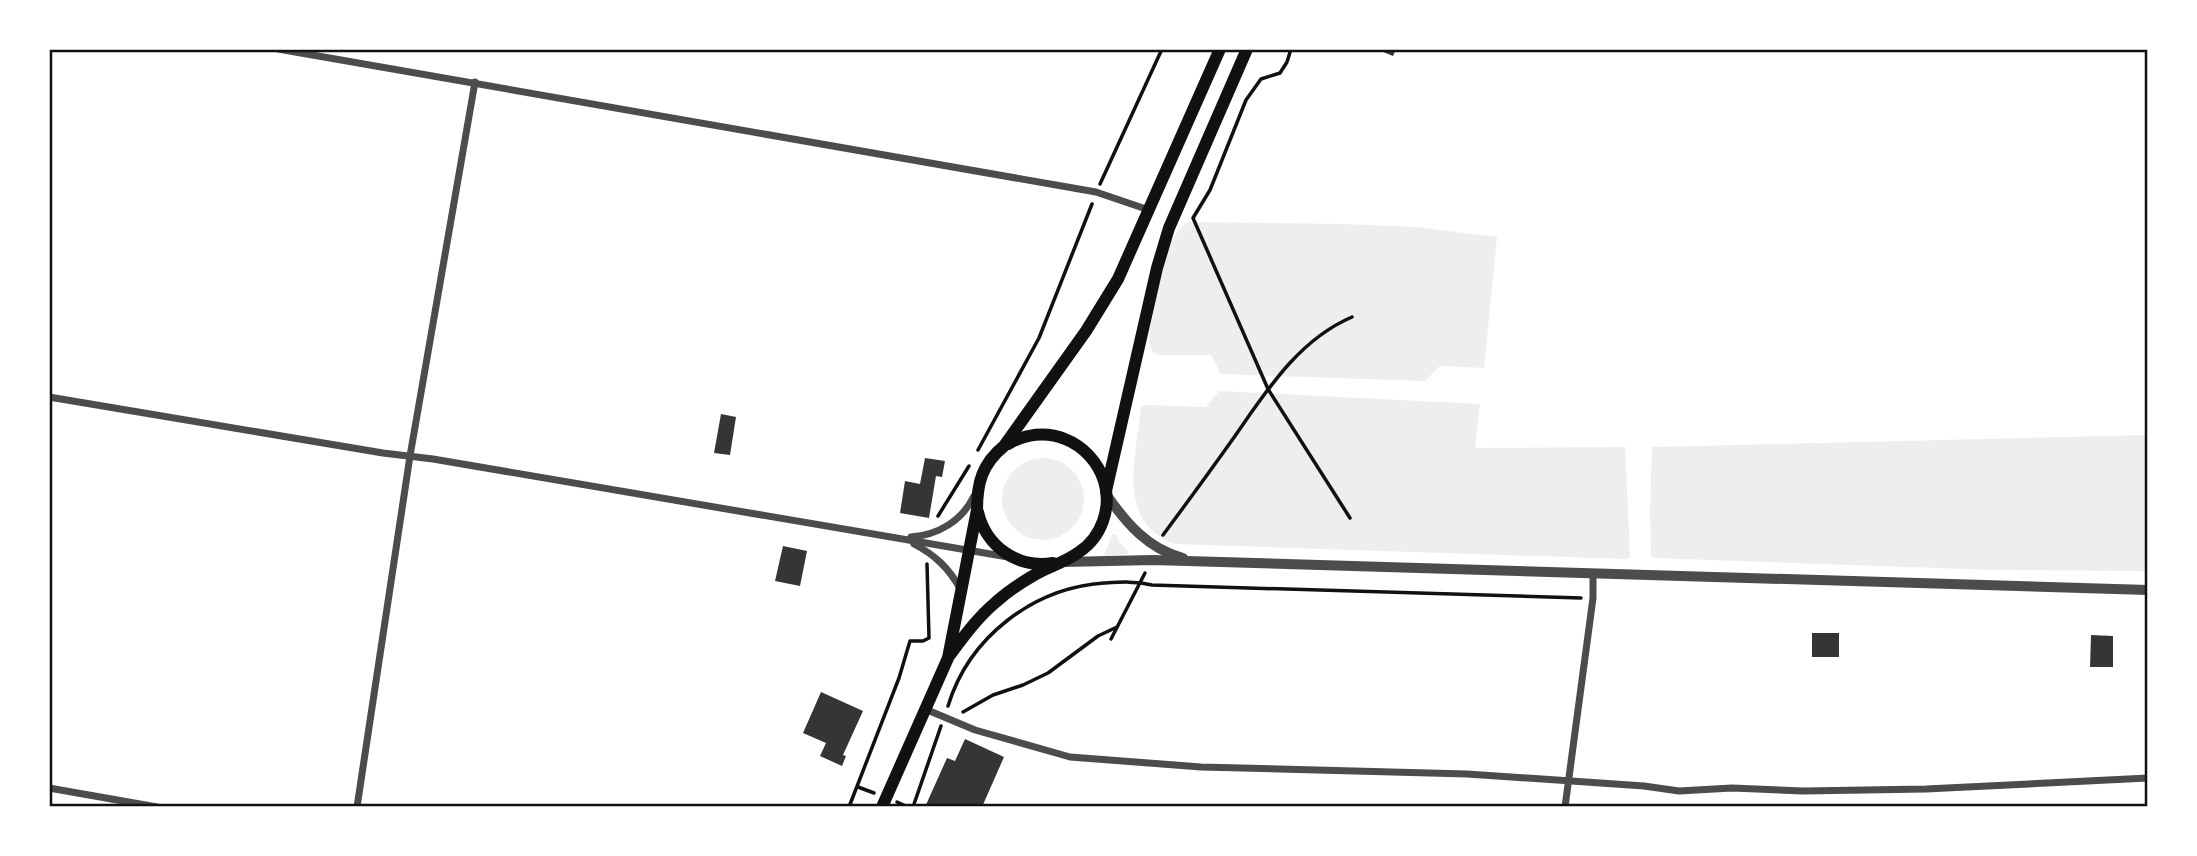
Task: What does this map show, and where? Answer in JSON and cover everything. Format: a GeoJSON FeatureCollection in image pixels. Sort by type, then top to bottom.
{"type":"FeatureCollection","features":[{"type":"Feature","properties":{"kind":"main road"},"geometry":{"type":"LineString","coordinates":[[882,807],[948,658],[977,510],[977,490],[983,470],[1004,446],[1093,321],[1118,279],[1220,49]]}},
{"type":"Feature","properties":{"kind":"main road"},"geometry":{"type":"LineString","coordinates":[[948,658],[978,619],[996,602],[1014,587],[1079,552],[1093,539],[1102,522],[1106,492],[1157,268],[1169,228],[1247,49]]}},
{"type":"Feature","properties":{"kind":"main road"},"geometry":{"type":"LineString","coordinates":[[1004,446],[1026,436],[1050,435],[1062,438],[1083,449],[1091,458],[1098,468],[1106,492]]}},
{"type":"Feature","properties":{"kind":"main road"},"geometry":{"type":"LineString","coordinates":[[977,510],[982,527],[992,541],[1012,557],[1034,564],[1056,563]]}},
{"type":"Feature","properties":{"kind":"street"},"geometry":{"type":"LineString","coordinates":[[278,49],[1096,192],[1149,210]]}},
{"type":"Feature","properties":{"kind":"street"},"geometry":{"type":"LineString","coordinates":[[357,807],[410,456],[475,82]]}},
{"type":"Feature","properties":{"kind":"street"},"geometry":{"type":"LineString","coordinates":[[49,397],[1012,557]]}},
{"type":"Feature","properties":{"kind":"street"},"geometry":{"type":"LineString","coordinates":[[897,537],[921,536],[943,528],[964,512],[977,490]]}},
{"type":"Feature","properties":{"kind":"street"},"geometry":{"type":"LineString","coordinates":[[1106,492],[1128,524],[1157,547],[1196,562]]}},
{"type":"Feature","properties":{"kind":"street"},"geometry":{"type":"LineString","coordinates":[[897,537],[928,551],[953,575],[961,590]]}},
{"type":"Feature","properties":{"kind":"street"},"geometry":{"type":"LineString","coordinates":[[1056,563],[1153,560],[2148,590]]}},
{"type":"Feature","properties":{"kind":"street"},"geometry":{"type":"LineString","coordinates":[[1565,807],[1593,574]]}},
{"type":"Feature","properties":{"kind":"street"},"geometry":{"type":"LineString","coordinates":[[926,709],[975,730],[1070,758],[1201,767],[1467,774],[1644,786],[1679,791],[1732,788],[1803,791],[1926,789],[2148,778]]}},
{"type":"Feature","properties":{"kind":"street"},"geometry":{"type":"LineString","coordinates":[[49,788],[157,807]]}},
{"type":"Feature","properties":{"kind":"path"},"geometry":{"type":"LineString","coordinates":[[1291,49],[1280,74],[1261,79],[1246,100],[1210,190],[1193,218],[1268,389],[1350,518]]}},
{"type":"Feature","properties":{"kind":"path"},"geometry":{"type":"LineString","coordinates":[[1157,547],[1268,389],[1299,352],[1333,325],[1352,317]]}},
{"type":"Feature","properties":{"kind":"path"},"geometry":{"type":"LineString","coordinates":[[1111,639],[1153,560]]}},
{"type":"Feature","properties":{"kind":"path"},"geometry":{"type":"LineString","coordinates":[[913,807],[951,695],[974,653],[1013,615],[1060,592],[1094,584],[1140,582],[1152,586],[1592,598]]}},
{"type":"Feature","properties":{"kind":"path"},"geometry":{"type":"LineString","coordinates":[[944,717],[967,712],[993,695],[1048,673],[1098,636],[1117,627]]}},
{"type":"Feature","properties":{"kind":"shaded area"},"geometry":{"type":"Polygon","coordinates":[[[1189,222],[1416,227],[1497,237],[1484,368],[1440,366],[1425,381],[1221,374],[1211,355],[1158,355],[1150,347],[1149,336],[1161,273],[1172,240],[1189,222]]]}},
{"type":"Feature","properties":{"kind":"shaded area"},"geometry":{"type":"Polygon","coordinates":[[[1219,391],[1480,404],[1475,448],[1625,447],[1630,557],[1175,544],[1156,534],[1144,520],[1137,504],[1134,467],[1141,408],[1145,405],[1206,407],[1219,391]]]}},
{"type":"Feature","properties":{"kind":"shaded area"},"geometry":{"type":"Polygon","coordinates":[[[2148,435],[2148,571],[1992,570],[1654,558],[1651,555],[1652,447],[2148,435]]]}},
{"type":"Feature","properties":{"kind":"shaded area"},"geometry":{"type":"Polygon","coordinates":[[[1043,458],[1059,461],[1072,470],[1081,483],[1084,499],[1081,515],[1072,528],[1059,537],[1043,540],[1027,537],[1014,528],[1005,515],[1002,499],[1005,483],[1014,470],[1027,461],[1043,458]]]}},
{"type":"Feature","properties":{"kind":"shaded area"},"geometry":{"type":"Polygon","coordinates":[[[1113,534],[1116,534],[1128,554],[1105,556],[1113,534]]]}},
{"type":"Feature","properties":{"kind":"building"},"geometry":{"type":"Polygon","coordinates":[[[1376,49],[1396,49],[1393,56],[1376,49]]]}},
{"type":"Feature","properties":{"kind":"building"},"geometry":{"type":"Polygon","coordinates":[[[721,414],[736,417],[730,455],[714,453],[721,414]]]}},
{"type":"Feature","properties":{"kind":"building"},"geometry":{"type":"Polygon","coordinates":[[[925,458],[945,461],[942,477],[936,476],[929,518],[900,513],[905,481],[920,484],[925,458]]]}},
{"type":"Feature","properties":{"kind":"building"},"geometry":{"type":"Polygon","coordinates":[[[783,546],[807,551],[800,586],[775,581],[783,546]]]}},
{"type":"Feature","properties":{"kind":"building"},"geometry":{"type":"Polygon","coordinates":[[[1812,633],[1839,633],[1839,657],[1812,657],[1812,633]]]}},
{"type":"Feature","properties":{"kind":"building"},"geometry":{"type":"Polygon","coordinates":[[[2091,635],[2113,636],[2113,667],[2090,667],[2091,635]]]}},
{"type":"Feature","properties":{"kind":"building"},"geometry":{"type":"Polygon","coordinates":[[[821,692],[863,711],[843,755],[846,756],[842,766],[820,756],[826,743],[803,733],[821,692]]]}},
{"type":"Feature","properties":{"kind":"building"},"geometry":{"type":"Polygon","coordinates":[[[965,739],[1004,757],[982,807],[925,807],[947,758],[955,761],[965,739]]]}}]}
